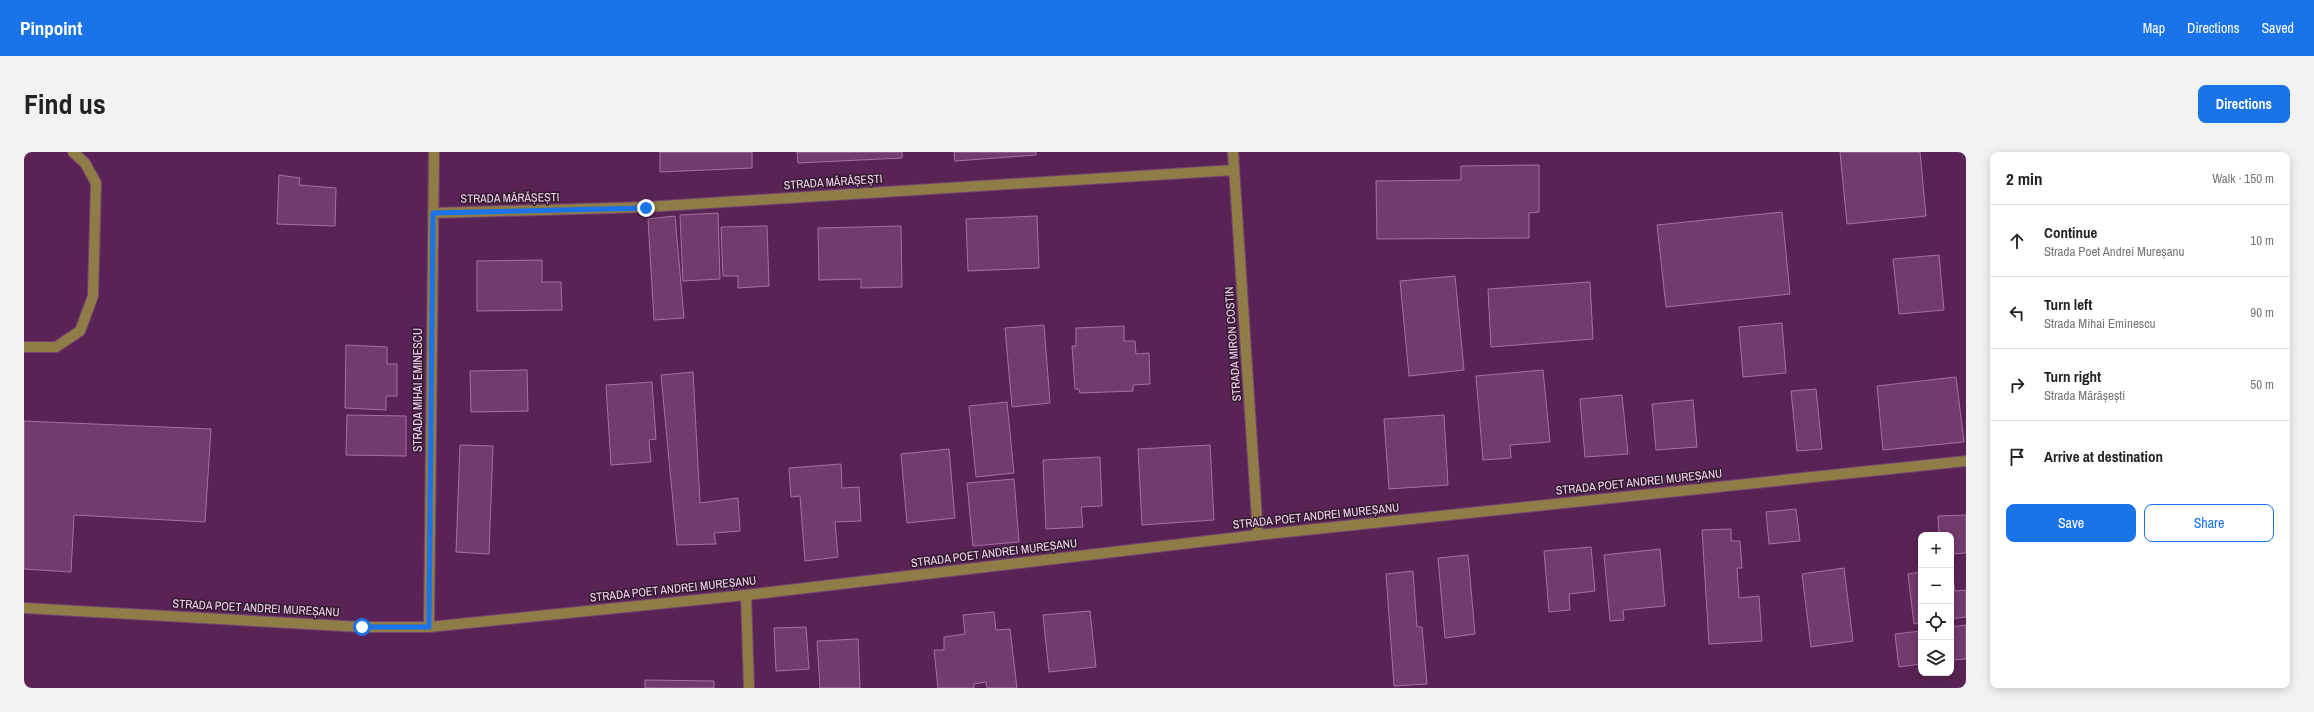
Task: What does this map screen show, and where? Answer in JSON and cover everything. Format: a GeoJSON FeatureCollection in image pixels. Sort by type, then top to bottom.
{"type":"FeatureCollection","features":[{"type":"Feature","properties":{"kind":"street"},"geometry":{"type":"LineString","coordinates":[[24,347],[56,347],[80,331],[93,296],[96,183],[85,162],[73,152]]}},
{"type":"Feature","properties":{"kind":"street","name":"STRADA MIHAI EMINESCU"},"geometry":{"type":"LineString","coordinates":[[429,627],[434,152]]}},
{"type":"Feature","properties":{"kind":"street","name":"STRADA MIRON COSTIN"},"geometry":{"type":"LineString","coordinates":[[1233,152],[1258,535]]}},
{"type":"Feature","properties":{"kind":"street","name":"STRADA MĂRĂȘEȘTI"},"geometry":{"type":"LineString","coordinates":[[433,213],[646,208],[1234,170]]}},
{"type":"Feature","properties":{"kind":"street","name":"STRADA POET ANDREI MUREȘANU"},"geometry":{"type":"LineString","coordinates":[[24,608],[362,627],[429,627],[746,595],[1258,535],[1966,461]]}},
{"type":"Feature","properties":{"kind":"street"},"geometry":{"type":"LineString","coordinates":[[746,595],[749,688]]}},
{"type":"Feature","properties":{"kind":"building"},"geometry":{"type":"Polygon","coordinates":[[[660,152],[752,152],[752,168],[660,172],[660,152]]]}},
{"type":"Feature","properties":{"kind":"building"},"geometry":{"type":"Polygon","coordinates":[[[797,152],[902,152],[902,158],[798,163],[797,152]]]}},
{"type":"Feature","properties":{"kind":"building"},"geometry":{"type":"Polygon","coordinates":[[[954,152],[1036,152],[1036,155],[955,161],[954,152]]]}},
{"type":"Feature","properties":{"kind":"building"},"geometry":{"type":"Polygon","coordinates":[[[1840,152],[1920,152],[1926,216],[1847,224],[1840,152]]]}},
{"type":"Feature","properties":{"kind":"building"},"geometry":{"type":"Polygon","coordinates":[[[1539,165],[1539,212],[1529,213],[1529,238],[1377,239],[1376,181],[1461,180],[1461,166],[1539,165]]]}},
{"type":"Feature","properties":{"kind":"building"},"geometry":{"type":"Polygon","coordinates":[[[279,175],[300,178],[299,185],[336,188],[335,226],[277,224],[279,175]]]}},
{"type":"Feature","properties":{"kind":"building"},"geometry":{"type":"Polygon","coordinates":[[[1782,212],[1790,294],[1666,307],[1657,225],[1782,212]]]}},
{"type":"Feature","properties":{"kind":"building"},"geometry":{"type":"Polygon","coordinates":[[[718,213],[720,279],[683,281],[680,215],[718,213]]]}},
{"type":"Feature","properties":{"kind":"building"},"geometry":{"type":"Polygon","coordinates":[[[675,216],[684,318],[654,320],[648,219],[675,216]]]}},
{"type":"Feature","properties":{"kind":"building"},"geometry":{"type":"Polygon","coordinates":[[[1037,216],[1039,268],[968,271],[966,219],[1037,216]]]}},
{"type":"Feature","properties":{"kind":"building"},"geometry":{"type":"Polygon","coordinates":[[[767,226],[769,286],[738,288],[738,276],[723,276],[721,227],[767,226]]]}},
{"type":"Feature","properties":{"kind":"building"},"geometry":{"type":"Polygon","coordinates":[[[901,226],[902,287],[861,288],[861,279],[819,280],[818,228],[901,226]]]}},
{"type":"Feature","properties":{"kind":"building"},"geometry":{"type":"Polygon","coordinates":[[[1939,255],[1944,310],[1899,314],[1893,259],[1939,255]]]}},
{"type":"Feature","properties":{"kind":"building"},"geometry":{"type":"Polygon","coordinates":[[[542,260],[542,282],[561,282],[562,310],[477,311],[477,261],[542,260]]]}},
{"type":"Feature","properties":{"kind":"building"},"geometry":{"type":"Polygon","coordinates":[[[1455,276],[1464,370],[1409,376],[1400,281],[1455,276]]]}},
{"type":"Feature","properties":{"kind":"building"},"geometry":{"type":"Polygon","coordinates":[[[1590,282],[1593,339],[1491,347],[1488,289],[1590,282]]]}},
{"type":"Feature","properties":{"kind":"building"},"geometry":{"type":"Polygon","coordinates":[[[1782,323],[1786,373],[1743,377],[1739,327],[1782,323]]]}},
{"type":"Feature","properties":{"kind":"building"},"geometry":{"type":"Polygon","coordinates":[[[1044,325],[1050,403],[1012,407],[1005,328],[1044,325]]]}},
{"type":"Feature","properties":{"kind":"building"},"geometry":{"type":"Polygon","coordinates":[[[1124,326],[1124,341],[1135,341],[1136,354],[1149,353],[1150,384],[1133,385],[1133,391],[1080,393],[1079,389],[1075,389],[1072,346],[1076,346],[1076,328],[1124,326]]]}},
{"type":"Feature","properties":{"kind":"building"},"geometry":{"type":"Polygon","coordinates":[[[346,345],[387,347],[387,364],[397,364],[397,396],[386,396],[386,410],[345,408],[346,345]]]}},
{"type":"Feature","properties":{"kind":"building"},"geometry":{"type":"Polygon","coordinates":[[[527,370],[528,411],[471,412],[470,371],[527,370]]]}},
{"type":"Feature","properties":{"kind":"building"},"geometry":{"type":"Polygon","coordinates":[[[1543,370],[1550,442],[1510,445],[1511,458],[1483,460],[1476,376],[1543,370]]]}},
{"type":"Feature","properties":{"kind":"building"},"geometry":{"type":"Polygon","coordinates":[[[693,372],[700,503],[738,498],[740,531],[714,533],[716,544],[677,545],[661,375],[693,372]]]}},
{"type":"Feature","properties":{"kind":"building"},"geometry":{"type":"Polygon","coordinates":[[[1956,377],[1964,442],[1883,450],[1877,386],[1956,377]]]}},
{"type":"Feature","properties":{"kind":"building"},"geometry":{"type":"Polygon","coordinates":[[[652,382],[656,439],[649,440],[651,462],[611,465],[606,385],[652,382]]]}},
{"type":"Feature","properties":{"kind":"building"},"geometry":{"type":"Polygon","coordinates":[[[1816,389],[1822,449],[1797,451],[1791,391],[1816,389]]]}},
{"type":"Feature","properties":{"kind":"building"},"geometry":{"type":"Polygon","coordinates":[[[1622,395],[1628,454],[1585,457],[1580,399],[1622,395]]]}},
{"type":"Feature","properties":{"kind":"building"},"geometry":{"type":"Polygon","coordinates":[[[1693,400],[1697,447],[1656,450],[1652,404],[1693,400]]]}},
{"type":"Feature","properties":{"kind":"building"},"geometry":{"type":"Polygon","coordinates":[[[1007,402],[1014,473],[976,477],[969,406],[1007,402]]]}},
{"type":"Feature","properties":{"kind":"building"},"geometry":{"type":"Polygon","coordinates":[[[347,415],[406,416],[406,456],[346,455],[347,415]]]}},
{"type":"Feature","properties":{"kind":"building"},"geometry":{"type":"Polygon","coordinates":[[[1444,415],[1448,485],[1389,489],[1384,419],[1444,415]]]}},
{"type":"Feature","properties":{"kind":"building"},"geometry":{"type":"Polygon","coordinates":[[[24,421],[211,429],[205,522],[74,515],[71,572],[24,569],[24,421]]]}},
{"type":"Feature","properties":{"kind":"building"},"geometry":{"type":"Polygon","coordinates":[[[460,445],[493,446],[489,554],[456,552],[460,445]]]}},
{"type":"Feature","properties":{"kind":"building"},"geometry":{"type":"Polygon","coordinates":[[[1210,445],[1214,520],[1142,525],[1138,449],[1210,445]]]}},
{"type":"Feature","properties":{"kind":"building"},"geometry":{"type":"Polygon","coordinates":[[[949,449],[955,518],[907,523],[901,454],[949,449]]]}},
{"type":"Feature","properties":{"kind":"building"},"geometry":{"type":"Polygon","coordinates":[[[1100,457],[1102,506],[1081,507],[1083,527],[1046,529],[1043,460],[1100,457]]]}},
{"type":"Feature","properties":{"kind":"building"},"geometry":{"type":"Polygon","coordinates":[[[841,464],[842,488],[859,487],[861,521],[835,522],[838,557],[805,561],[800,496],[791,497],[789,468],[841,464]]]}},
{"type":"Feature","properties":{"kind":"building"},"geometry":{"type":"Polygon","coordinates":[[[1014,479],[1019,542],[973,546],[967,483],[1014,479]]]}},
{"type":"Feature","properties":{"kind":"building"},"geometry":{"type":"Polygon","coordinates":[[[1796,509],[1800,541],[1769,544],[1766,512],[1796,509]]]}},
{"type":"Feature","properties":{"kind":"building"},"geometry":{"type":"Polygon","coordinates":[[[1966,515],[1966,553],[1954,554],[1954,532],[1939,532],[1938,516],[1966,515]]]}},
{"type":"Feature","properties":{"kind":"building"},"geometry":{"type":"Polygon","coordinates":[[[1731,529],[1731,541],[1740,541],[1742,568],[1737,568],[1739,598],[1759,596],[1762,641],[1709,644],[1702,530],[1731,529]]]}},
{"type":"Feature","properties":{"kind":"building"},"geometry":{"type":"Polygon","coordinates":[[[1591,547],[1595,591],[1569,594],[1570,610],[1549,612],[1544,551],[1591,547]]]}},
{"type":"Feature","properties":{"kind":"building"},"geometry":{"type":"Polygon","coordinates":[[[1660,549],[1665,606],[1623,610],[1624,620],[1610,621],[1604,555],[1660,549]]]}},
{"type":"Feature","properties":{"kind":"building"},"geometry":{"type":"Polygon","coordinates":[[[1468,555],[1475,634],[1445,638],[1438,558],[1468,555]]]}},
{"type":"Feature","properties":{"kind":"building"},"geometry":{"type":"Polygon","coordinates":[[[1844,568],[1853,641],[1811,647],[1802,574],[1844,568]]]}},
{"type":"Feature","properties":{"kind":"building"},"geometry":{"type":"Polygon","coordinates":[[[1413,571],[1417,627],[1422,627],[1427,684],[1394,686],[1386,574],[1413,571]]]}},
{"type":"Feature","properties":{"kind":"building"},"geometry":{"type":"Polygon","coordinates":[[[1918,572],[1918,623],[1914,624],[1908,574],[1918,572]]]}},
{"type":"Feature","properties":{"kind":"building"},"geometry":{"type":"Polygon","coordinates":[[[1954,585],[1955,591],[1966,590],[1966,617],[1954,619],[1954,585]]]}},
{"type":"Feature","properties":{"kind":"building"},"geometry":{"type":"Polygon","coordinates":[[[1090,611],[1096,667],[1049,672],[1043,615],[1090,611]]]}},
{"type":"Feature","properties":{"kind":"building"},"geometry":{"type":"Polygon","coordinates":[[[994,612],[996,630],[1010,629],[1017,688],[987,688],[986,682],[974,684],[974,688],[938,688],[934,650],[944,650],[944,637],[965,634],[963,615],[994,612]]]}},
{"type":"Feature","properties":{"kind":"building"},"geometry":{"type":"Polygon","coordinates":[[[1966,625],[1966,659],[1954,660],[1954,627],[1966,625]]]}},
{"type":"Feature","properties":{"kind":"building"},"geometry":{"type":"Polygon","coordinates":[[[806,627],[809,669],[776,671],[774,628],[806,627]]]}},
{"type":"Feature","properties":{"kind":"building"},"geometry":{"type":"Polygon","coordinates":[[[1918,631],[1918,664],[1899,667],[1895,634],[1918,631]]]}},
{"type":"Feature","properties":{"kind":"building"},"geometry":{"type":"Polygon","coordinates":[[[858,639],[860,688],[820,688],[817,641],[858,639]]]}},
{"type":"Feature","properties":{"kind":"building"},"geometry":{"type":"Polygon","coordinates":[[[645,680],[714,681],[714,688],[645,688],[645,680]]]}},
{"type":"Feature","properties":{"kind":"route"},"geometry":{"type":"LineString","coordinates":[[362,627],[429,627],[433,213],[646,208]]}}]}
